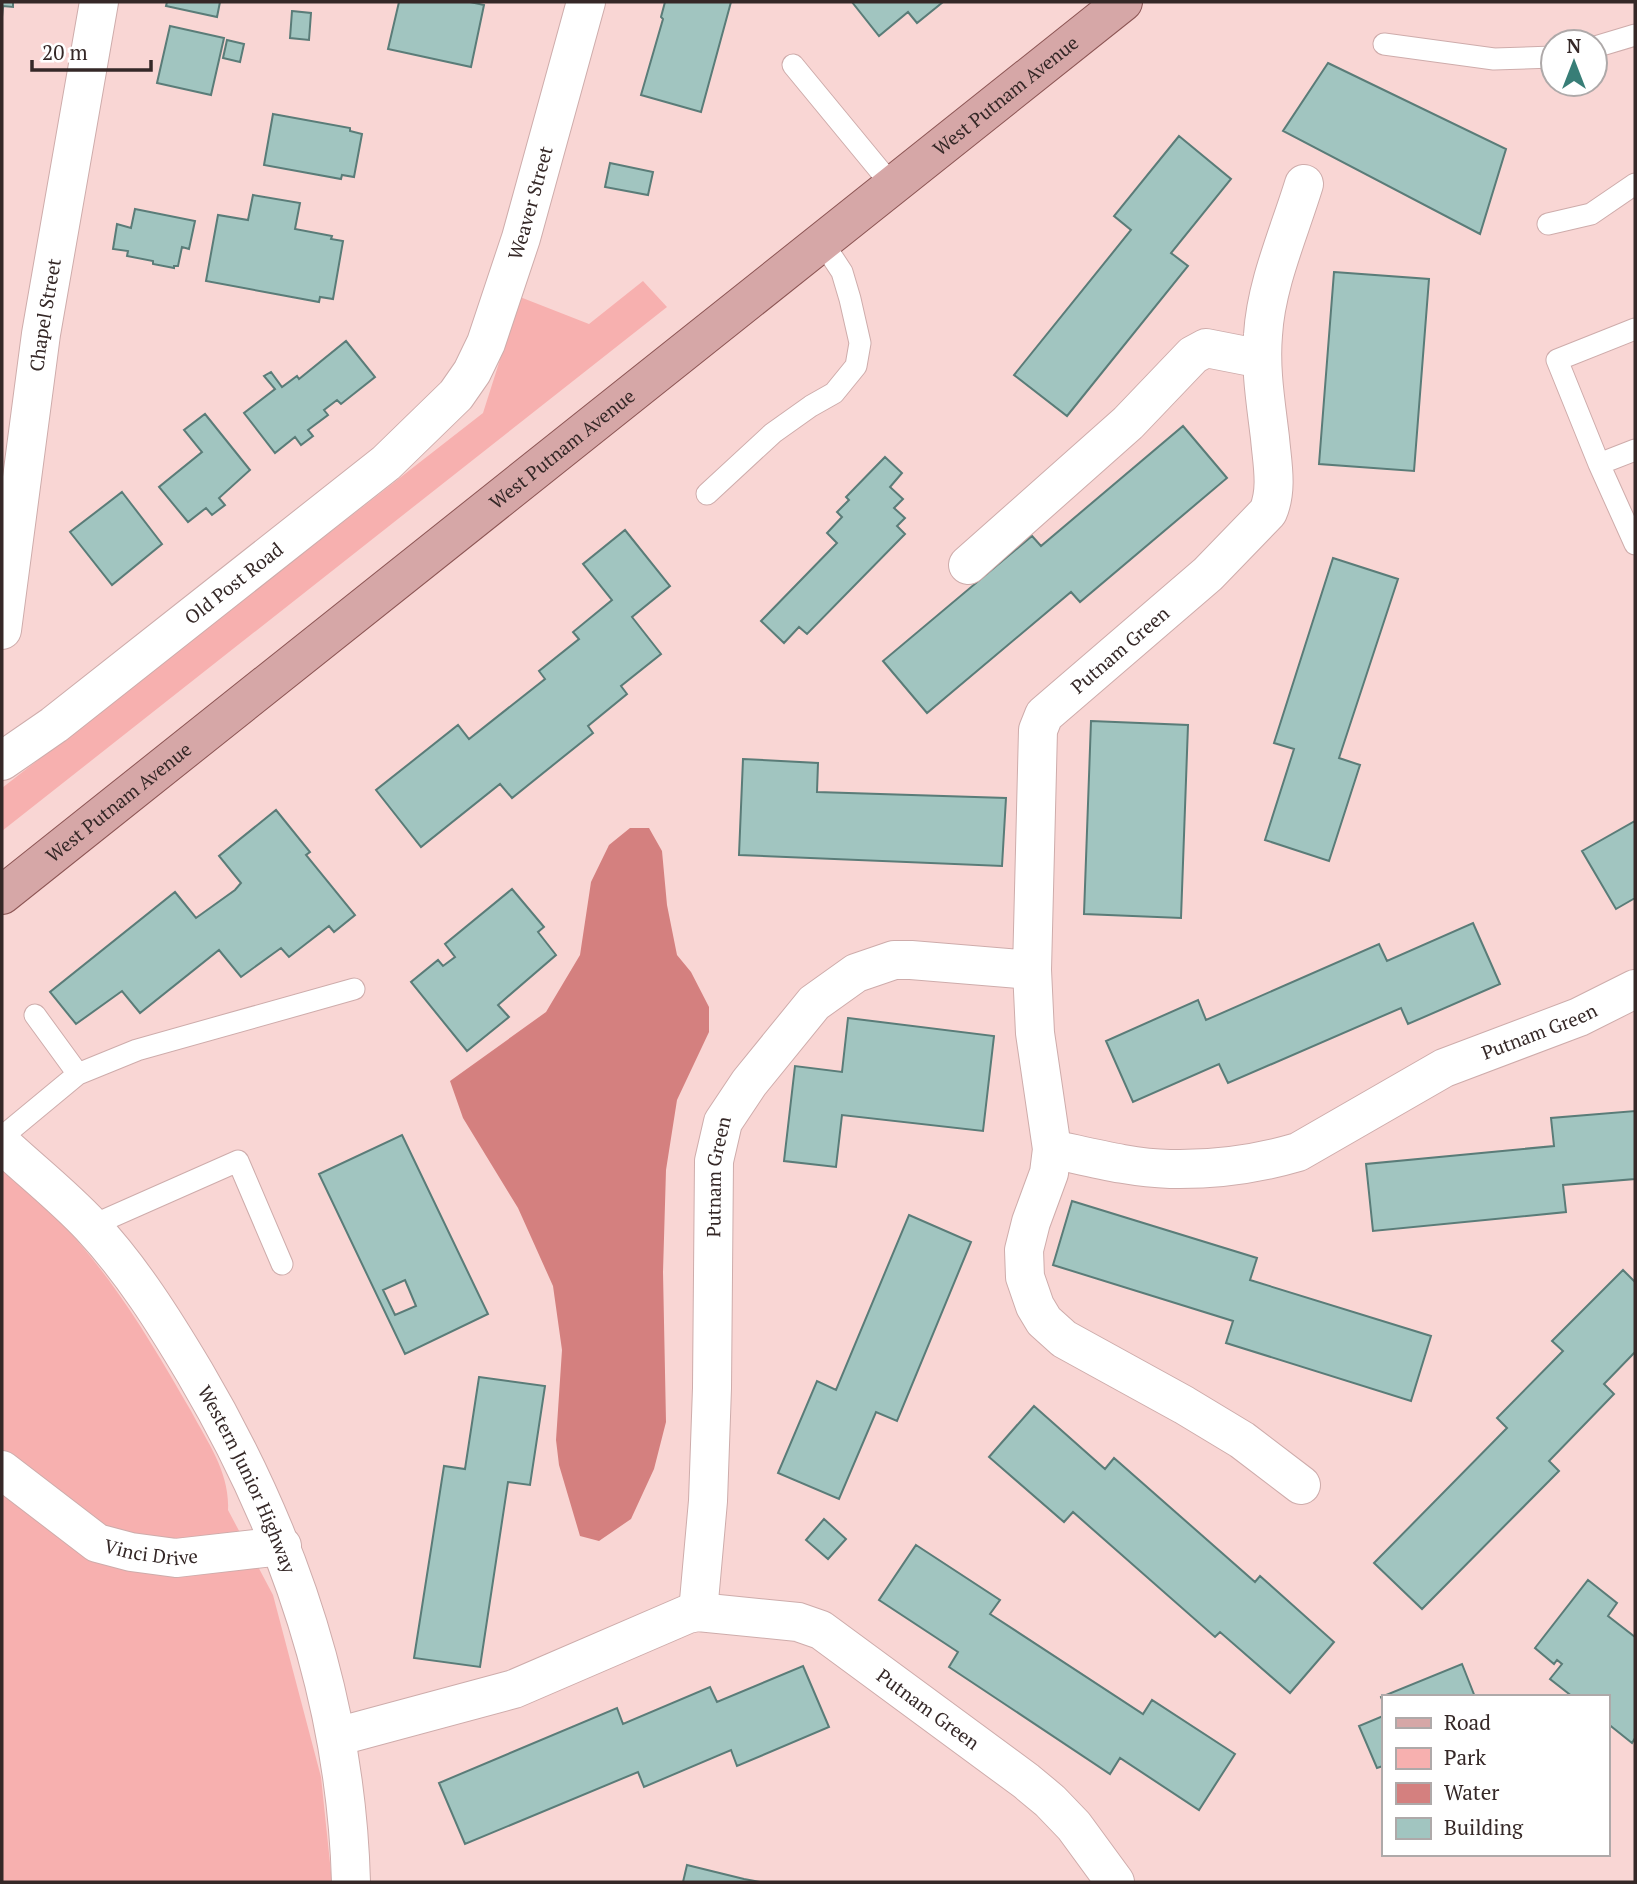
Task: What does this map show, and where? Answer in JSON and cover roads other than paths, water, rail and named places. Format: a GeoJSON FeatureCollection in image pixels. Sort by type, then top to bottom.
{"type":"FeatureCollection","features":[{"type":"Feature","properties":{"kind":"main road","name":"West Putnam Avenue"},"geometry":{"type":"LineString","coordinates":[[2,895],[891,184],[1123,2]]}},
{"type":"Feature","properties":{"kind":"street","name":"Chapel Street"},"geometry":{"type":"LineString","coordinates":[[2,630],[41,334],[99,2]]}},
{"type":"Feature","properties":{"kind":"street","name":"Weaver Street"},"geometry":{"type":"LineString","coordinates":[[456,395],[472,372],[485,343],[521,238],[586,2]]}},
{"type":"Feature","properties":{"kind":"street","name":"Putnam Green"},"geometry":{"type":"LineString","coordinates":[[1301,1485],[1242,1440],[1065,1339],[1044,1321],[1029,1293],[1023,1264],[1027,1237],[1049,1173],[1052,1149],[1035,1033],[1032,970],[1040,723],[1060,699],[1208,574],[1268,512],[1273,502],[1274,475],[1262,359],[1267,306],[1304,184]]}},
{"type":"Feature","properties":{"kind":"street"},"geometry":{"type":"LineString","coordinates":[[968,565],[1128,424],[1193,355],[1206,348],[1262,359]]}},
{"type":"Feature","properties":{"kind":"street","name":"Old Post Road"},"geometry":{"type":"LineString","coordinates":[[3,753],[75,709],[376,471],[435,418],[456,395]]}},
{"type":"Feature","properties":{"kind":"street","name":"Putnam Green"},"geometry":{"type":"LineString","coordinates":[[698,1612],[708,1501],[712,1388],[713,1161],[723,1122],[742,1093],[814,1003],[856,973],[894,960],[1032,970]]}},
{"type":"Feature","properties":{"kind":"street","name":"Putnam Green"},"geometry":{"type":"LineString","coordinates":[[1052,1149],[1168,1170],[1239,1165],[1282,1157],[1298,1152],[1444,1068],[1633,995]]}},
{"type":"Feature","properties":{"kind":"street","name":"Western Junior Highway"},"geometry":{"type":"LineString","coordinates":[[2,1144],[91,1226],[158,1310],[226,1426],[282,1546],[307,1616],[336,1737],[347,1813],[351,1882]]}},
{"type":"Feature","properties":{"kind":"street","name":"Vinci Drive"},"geometry":{"type":"LineString","coordinates":[[2,1470],[97,1543],[108,1546],[176,1558],[282,1546]]}},
{"type":"Feature","properties":{"kind":"street","name":"Putnam Green"},"geometry":{"type":"LineString","coordinates":[[336,1737],[498,1695],[664,1622],[698,1612],[798,1622],[821,1630],[1042,1794],[1074,1826],[1115,1882]]}},
{"type":"Feature","properties":{"kind":"lane"},"geometry":{"type":"LineString","coordinates":[[1609,43],[1635,35]]}},
{"type":"Feature","properties":{"kind":"lane"},"geometry":{"type":"LineString","coordinates":[[1384,44],[1494,59],[1539,57]]}},
{"type":"Feature","properties":{"kind":"lane"},"geometry":{"type":"LineString","coordinates":[[793,65],[891,184]]}},
{"type":"Feature","properties":{"kind":"lane"},"geometry":{"type":"LineString","coordinates":[[1548,224],[1591,215],[1635,184]]}},
{"type":"Feature","properties":{"kind":"lane"},"geometry":{"type":"LineString","coordinates":[[707,495],[773,433],[835,393],[856,366],[860,343],[850,299],[842,272],[821,240]]}},
{"type":"Feature","properties":{"kind":"lane"},"geometry":{"type":"LineString","coordinates":[[1635,329],[1557,360],[1635,544]]}},
{"type":"Feature","properties":{"kind":"lane"},"geometry":{"type":"LineString","coordinates":[[1599,464],[1635,450]]}},
{"type":"Feature","properties":{"kind":"lane"},"geometry":{"type":"LineString","coordinates":[[2,1137],[78,1074],[136,1050],[354,989]]}},
{"type":"Feature","properties":{"kind":"lane"},"geometry":{"type":"LineString","coordinates":[[35,1015],[78,1074]]}},
{"type":"Feature","properties":{"kind":"lane"},"geometry":{"type":"LineString","coordinates":[[91,1226],[238,1161],[282,1264]]}},
{"type":"Feature","properties":{"kind":"water"},"geometry":{"type":"Polygon","coordinates":[[[630,828],[649,828],[662,851],[667,905],[677,955],[691,972],[709,1007],[709,1032],[677,1100],[666,1170],[663,1272],[666,1422],[654,1469],[631,1519],[599,1541],[580,1536],[559,1465],[556,1440],[562,1350],[553,1286],[518,1208],[463,1118],[450,1081],[546,1012],[580,955],[591,882],[609,845],[630,828]]]}}]}
